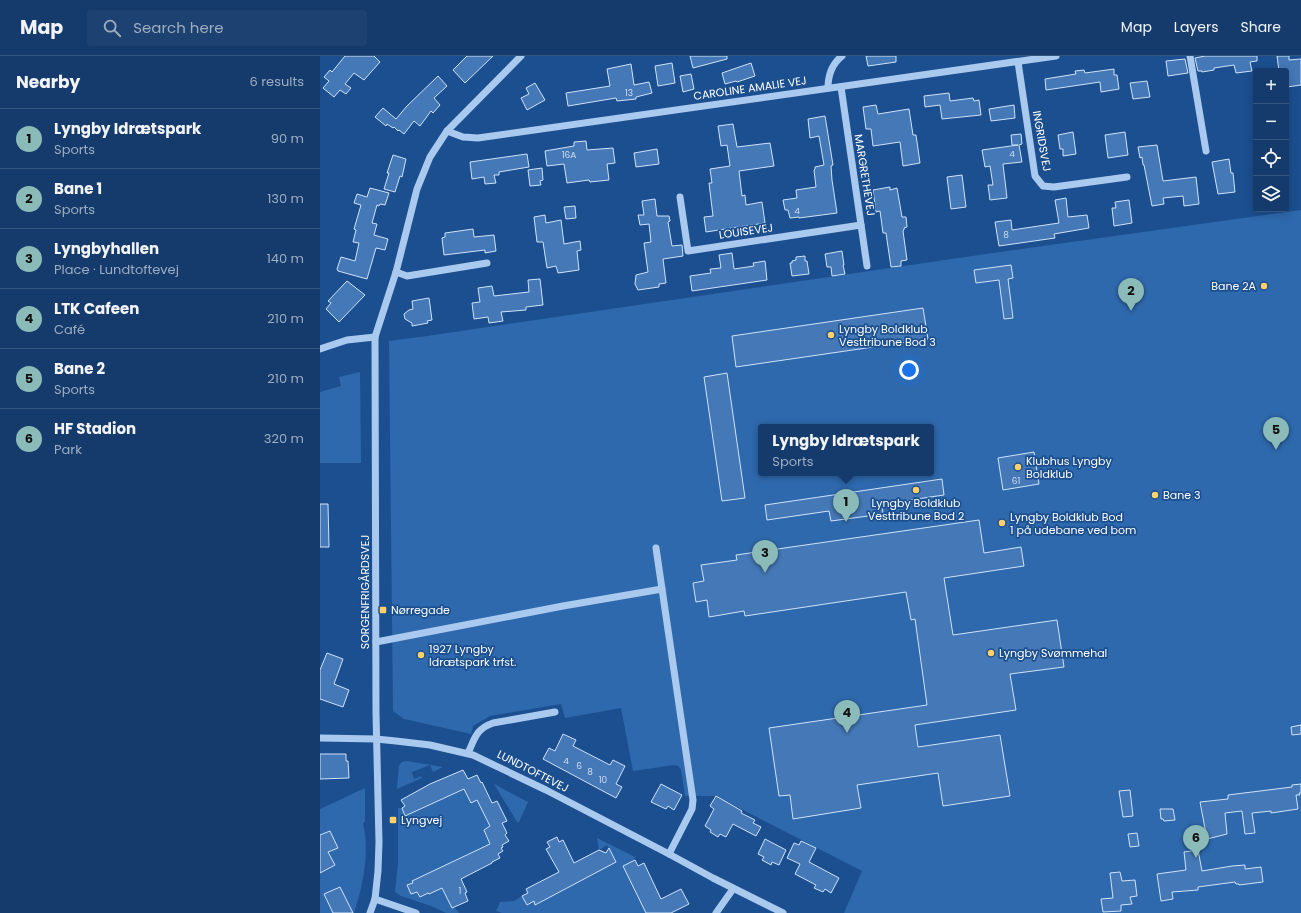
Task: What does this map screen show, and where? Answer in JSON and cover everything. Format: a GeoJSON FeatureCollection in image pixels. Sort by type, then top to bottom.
{"type":"FeatureCollection","features":[{"type":"Feature","properties":{"kind":"street","name":"SORGENFRIGÅRDSVEJ"},"geometry":{"type":"LineString","coordinates":[[370,913],[375,899],[379,842],[376,739],[375,337],[396,272],[417,189],[430,157],[447,131],[521,56]]}},
{"type":"Feature","properties":{"kind":"street"},"geometry":{"type":"LineString","coordinates":[[828,88],[828,77],[833,66],[842,56]]}},
{"type":"Feature","properties":{"kind":"street","name":"CAROLINE AMALIE VEJ"},"geometry":{"type":"LineString","coordinates":[[447,131],[463,137],[478,138],[1056,56]]}},
{"type":"Feature","properties":{"kind":"street"},"geometry":{"type":"LineString","coordinates":[[1190,56],[1206,151]]}},
{"type":"Feature","properties":{"kind":"street","name":"INGRIDSVEJ"},"geometry":{"type":"LineString","coordinates":[[1018,62],[1035,176],[1043,186],[1054,187],[1127,177]]}},
{"type":"Feature","properties":{"kind":"street","name":"MARGRETHEVEJ"},"geometry":{"type":"LineString","coordinates":[[840,87],[867,266]]}},
{"type":"Feature","properties":{"kind":"street","name":"LOUISEVEJ"},"geometry":{"type":"LineString","coordinates":[[680,197],[688,251],[861,225]]}},
{"type":"Feature","properties":{"kind":"street"},"geometry":{"type":"LineString","coordinates":[[396,272],[407,276],[487,263]]}},
{"type":"Feature","properties":{"kind":"street"},"geometry":{"type":"LineString","coordinates":[[320,349],[347,340],[375,337]]}},
{"type":"Feature","properties":{"kind":"street"},"geometry":{"type":"LineString","coordinates":[[656,548],[693,800],[692,809],[669,854]]}},
{"type":"Feature","properties":{"kind":"street"},"geometry":{"type":"LineString","coordinates":[[376,642],[662,589]]}},
{"type":"Feature","properties":{"kind":"street"},"geometry":{"type":"LineString","coordinates":[[468,753],[476,734],[484,727],[493,723],[555,712]]}},
{"type":"Feature","properties":{"kind":"street","name":"LUNDTOFTEVEJ"},"geometry":{"type":"LineString","coordinates":[[320,738],[376,739],[430,745],[468,753],[546,790],[783,913]]}},
{"type":"Feature","properties":{"kind":"street"},"geometry":{"type":"LineString","coordinates":[[716,913],[733,888]]}},
{"type":"Feature","properties":{"kind":"street"},"geometry":{"type":"LineString","coordinates":[[375,899],[416,913]]}},
{"type":"Feature","properties":{"kind":"shaded area"},"geometry":{"type":"Polygon","coordinates":[[[1301,210],[1301,913],[844,913],[862,871],[716,796],[685,796],[681,769],[678,766],[674,765],[633,771],[621,708],[565,718],[561,704],[490,716],[473,726],[471,734],[404,719],[393,711],[389,341],[972,256],[1301,210]]]}},
{"type":"Feature","properties":{"kind":"shaded area"},"geometry":{"type":"Polygon","coordinates":[[[360,372],[361,463],[320,463],[320,392],[341,386],[339,377],[360,372]]]}},
{"type":"Feature","properties":{"kind":"shaded area"},"geometry":{"type":"Polygon","coordinates":[[[407,761],[443,767],[433,772],[430,765],[412,772],[414,779],[421,776],[422,778],[397,789],[399,765],[402,762],[407,761]]]}},
{"type":"Feature","properties":{"kind":"shaded area"},"geometry":{"type":"Polygon","coordinates":[[[494,784],[528,802],[519,822],[517,822],[494,784]]]}},
{"type":"Feature","properties":{"kind":"shaded area"},"geometry":{"type":"Polygon","coordinates":[[[365,788],[365,821],[363,824],[366,857],[363,880],[354,913],[320,913],[320,809],[365,788]]]}},
{"type":"Feature","properties":{"kind":"shaded area"},"geometry":{"type":"Polygon","coordinates":[[[464,789],[487,795],[491,804],[481,808],[490,826],[484,830],[490,844],[413,881],[413,883],[408,885],[411,894],[417,892],[420,897],[434,892],[433,890],[441,887],[452,908],[454,907],[459,913],[446,913],[431,906],[401,896],[395,892],[398,863],[398,808],[402,808],[406,816],[464,789]]]}},
{"type":"Feature","properties":{"kind":"shaded area"},"geometry":{"type":"Polygon","coordinates":[[[597,838],[635,857],[633,861],[646,913],[502,913],[496,911],[500,902],[514,901],[522,896],[527,905],[534,901],[536,904],[616,862],[607,845],[599,850],[597,838]]]}},
{"type":"Feature","properties":{"kind":"building"},"geometry":{"type":"Polygon","coordinates":[[[345,56],[374,56],[380,62],[364,80],[354,73],[345,84],[351,88],[346,94],[340,90],[334,97],[323,88],[329,81],[324,77],[330,70],[332,72],[345,56]]]}},
{"type":"Feature","properties":{"kind":"building"},"geometry":{"type":"Polygon","coordinates":[[[467,56],[493,56],[465,83],[453,70],[467,56]]]}},
{"type":"Feature","properties":{"kind":"building"},"geometry":{"type":"Polygon","coordinates":[[[690,56],[727,56],[727,59],[693,68],[690,56]]]}},
{"type":"Feature","properties":{"kind":"building"},"geometry":{"type":"Polygon","coordinates":[[[866,56],[896,56],[896,62],[868,66],[866,56]]]}},
{"type":"Feature","properties":{"kind":"building"},"geometry":{"type":"Polygon","coordinates":[[[1205,56],[1257,56],[1257,61],[1250,62],[1252,71],[1236,73],[1234,65],[1214,68],[1214,70],[1202,72],[1198,71],[1195,58],[1205,56]]]}},
{"type":"Feature","properties":{"kind":"building"},"geometry":{"type":"Polygon","coordinates":[[[1277,56],[1289,56],[1289,60],[1301,59],[1301,85],[1289,87],[1289,68],[1279,68],[1277,56]]]}},
{"type":"Feature","properties":{"kind":"building"},"geometry":{"type":"Polygon","coordinates":[[[1185,59],[1188,73],[1168,76],[1166,61],[1185,59]]]}},
{"type":"Feature","properties":{"kind":"building"},"geometry":{"type":"Polygon","coordinates":[[[672,63],[675,83],[658,86],[655,66],[672,63]]]}},
{"type":"Feature","properties":{"kind":"building"},"geometry":{"type":"Polygon","coordinates":[[[751,63],[755,76],[725,84],[722,73],[751,63]]]}},
{"type":"Feature","properties":{"kind":"building"},"geometry":{"type":"Polygon","coordinates":[[[631,64],[634,85],[649,82],[652,93],[636,97],[636,99],[617,101],[616,98],[568,106],[566,93],[610,86],[607,69],[631,64]]]}},
{"type":"Feature","properties":{"kind":"building"},"geometry":{"type":"Polygon","coordinates":[[[1114,69],[1114,75],[1117,75],[1119,89],[1101,92],[1100,82],[1046,90],[1045,79],[1076,74],[1075,71],[1084,70],[1085,73],[1114,69]]]}},
{"type":"Feature","properties":{"kind":"building"},"geometry":{"type":"Polygon","coordinates":[[[691,74],[694,89],[683,92],[680,76],[691,74]]]}},
{"type":"Feature","properties":{"kind":"building"},"geometry":{"type":"Polygon","coordinates":[[[438,76],[447,86],[434,98],[440,105],[433,113],[431,111],[420,126],[414,121],[404,134],[394,127],[393,128],[387,124],[386,126],[375,117],[383,108],[396,119],[407,106],[438,76]]]}},
{"type":"Feature","properties":{"kind":"building"},"geometry":{"type":"Polygon","coordinates":[[[1147,81],[1150,97],[1133,99],[1130,83],[1147,81]]]}},
{"type":"Feature","properties":{"kind":"building"},"geometry":{"type":"Polygon","coordinates":[[[535,83],[545,100],[527,110],[521,98],[529,94],[526,88],[535,83]]]}},
{"type":"Feature","properties":{"kind":"building"},"geometry":{"type":"Polygon","coordinates":[[[949,93],[950,101],[973,98],[974,101],[979,100],[981,115],[942,119],[940,105],[925,107],[924,96],[949,93]]]}},
{"type":"Feature","properties":{"kind":"building"},"geometry":{"type":"Polygon","coordinates":[[[876,105],[878,114],[909,109],[913,135],[916,135],[920,163],[903,166],[900,142],[873,146],[871,129],[866,129],[863,107],[876,105]]]}},
{"type":"Feature","properties":{"kind":"building"},"geometry":{"type":"Polygon","coordinates":[[[1014,105],[1015,118],[991,121],[989,109],[1014,105]]]}},
{"type":"Feature","properties":{"kind":"building"},"geometry":{"type":"Polygon","coordinates":[[[825,116],[833,165],[831,166],[832,180],[837,213],[790,218],[788,210],[785,210],[783,200],[797,198],[796,190],[816,187],[815,167],[824,165],[819,136],[810,138],[808,119],[825,116]]]}},
{"type":"Feature","properties":{"kind":"building"},"geometry":{"type":"Polygon","coordinates":[[[733,124],[737,147],[770,143],[774,166],[739,171],[742,196],[745,195],[746,205],[762,202],[765,223],[706,232],[704,217],[713,216],[709,183],[712,183],[710,169],[730,166],[727,145],[721,146],[718,126],[733,124]]]}},
{"type":"Feature","properties":{"kind":"building"},"geometry":{"type":"Polygon","coordinates":[[[1073,132],[1076,154],[1063,156],[1063,149],[1060,149],[1058,135],[1073,132]]]}},
{"type":"Feature","properties":{"kind":"building"},"geometry":{"type":"Polygon","coordinates":[[[1125,132],[1128,155],[1108,158],[1105,135],[1125,132]]]}},
{"type":"Feature","properties":{"kind":"building"},"geometry":{"type":"Polygon","coordinates":[[[1021,134],[1022,144],[1019,145],[1022,162],[1003,164],[1007,198],[990,200],[988,185],[993,185],[990,166],[985,167],[982,150],[1018,145],[1012,145],[1011,135],[1021,134]]]}},
{"type":"Feature","properties":{"kind":"building"},"geometry":{"type":"Polygon","coordinates":[[[586,141],[587,150],[613,148],[615,163],[607,164],[609,180],[590,182],[589,180],[567,183],[564,164],[547,166],[545,151],[574,146],[574,142],[586,141]]]}},
{"type":"Feature","properties":{"kind":"building"},"geometry":{"type":"Polygon","coordinates":[[[1157,145],[1163,181],[1196,177],[1199,204],[1184,206],[1183,196],[1163,198],[1164,204],[1152,206],[1144,165],[1142,157],[1140,158],[1138,147],[1157,145]]]}},
{"type":"Feature","properties":{"kind":"building"},"geometry":{"type":"Polygon","coordinates":[[[657,149],[659,164],[636,167],[634,153],[657,149]]]}},
{"type":"Feature","properties":{"kind":"building"},"geometry":{"type":"Polygon","coordinates":[[[527,154],[529,167],[499,172],[499,175],[494,175],[496,183],[485,184],[484,177],[472,179],[470,162],[527,154]]]}},
{"type":"Feature","properties":{"kind":"building"},"geometry":{"type":"Polygon","coordinates":[[[393,155],[406,159],[402,177],[400,176],[395,192],[384,189],[393,155]]]}},
{"type":"Feature","properties":{"kind":"building"},"geometry":{"type":"Polygon","coordinates":[[[1229,159],[1231,173],[1233,173],[1235,192],[1218,194],[1212,162],[1229,159]]]}},
{"type":"Feature","properties":{"kind":"building"},"geometry":{"type":"Polygon","coordinates":[[[542,168],[543,180],[540,181],[541,185],[530,186],[528,170],[542,168]]]}},
{"type":"Feature","properties":{"kind":"building"},"geometry":{"type":"Polygon","coordinates":[[[962,175],[966,207],[951,209],[947,177],[962,175]]]}},
{"type":"Feature","properties":{"kind":"building"},"geometry":{"type":"Polygon","coordinates":[[[890,187],[890,190],[897,188],[902,217],[906,217],[907,227],[904,228],[903,231],[907,260],[901,261],[901,266],[891,267],[886,233],[883,233],[880,211],[876,212],[873,190],[890,187]]]}},
{"type":"Feature","properties":{"kind":"building"},"geometry":{"type":"Polygon","coordinates":[[[370,188],[389,193],[385,205],[377,205],[372,223],[377,224],[374,235],[388,239],[385,250],[376,248],[367,279],[338,271],[337,269],[341,257],[355,261],[359,243],[353,242],[356,230],[354,229],[361,205],[354,203],[357,194],[367,197],[370,188]]]}},
{"type":"Feature","properties":{"kind":"building"},"geometry":{"type":"Polygon","coordinates":[[[1066,198],[1068,217],[1087,215],[1089,228],[1054,234],[1055,238],[999,246],[995,222],[1011,220],[1012,230],[1059,223],[1055,200],[1066,198]]]}},
{"type":"Feature","properties":{"kind":"building"},"geometry":{"type":"Polygon","coordinates":[[[655,199],[657,216],[669,216],[670,221],[668,222],[672,246],[682,245],[683,256],[663,259],[666,283],[659,284],[659,287],[638,290],[635,284],[636,275],[648,272],[644,243],[651,242],[649,224],[640,225],[638,215],[644,215],[642,201],[655,199]]]}},
{"type":"Feature","properties":{"kind":"building"},"geometry":{"type":"Polygon","coordinates":[[[1129,200],[1132,223],[1114,226],[1112,208],[1116,208],[1115,202],[1129,200]]]}},
{"type":"Feature","properties":{"kind":"building"},"geometry":{"type":"Polygon","coordinates":[[[575,206],[576,218],[566,219],[564,207],[575,206]]]}},
{"type":"Feature","properties":{"kind":"building"},"geometry":{"type":"Polygon","coordinates":[[[545,215],[546,223],[561,220],[564,244],[580,241],[581,250],[577,251],[579,270],[558,273],[556,266],[547,268],[543,242],[537,242],[534,217],[545,215]]]}},
{"type":"Feature","properties":{"kind":"building"},"geometry":{"type":"Polygon","coordinates":[[[473,229],[474,237],[494,235],[496,251],[485,253],[485,250],[444,255],[442,238],[445,237],[445,233],[473,229]]]}},
{"type":"Feature","properties":{"kind":"building"},"geometry":{"type":"Polygon","coordinates":[[[842,251],[845,274],[832,276],[831,267],[827,267],[825,254],[842,251]]]}},
{"type":"Feature","properties":{"kind":"building"},"geometry":{"type":"Polygon","coordinates":[[[732,253],[734,269],[754,266],[753,263],[765,261],[767,280],[692,291],[690,276],[711,273],[710,269],[721,268],[719,255],[732,253]]]}},
{"type":"Feature","properties":{"kind":"building"},"geometry":{"type":"Polygon","coordinates":[[[805,256],[809,274],[792,276],[790,263],[796,260],[796,257],[805,256]]]}},
{"type":"Feature","properties":{"kind":"building"},"geometry":{"type":"Polygon","coordinates":[[[1011,265],[1013,278],[1008,279],[1013,318],[1004,319],[999,280],[976,283],[974,270],[1011,265]]]}},
{"type":"Feature","properties":{"kind":"building"},"geometry":{"type":"Polygon","coordinates":[[[540,279],[543,305],[526,307],[526,310],[501,312],[503,321],[489,323],[488,317],[474,319],[472,303],[480,302],[478,288],[492,286],[494,296],[529,292],[528,280],[540,279]]]}},
{"type":"Feature","properties":{"kind":"building"},"geometry":{"type":"Polygon","coordinates":[[[347,281],[365,295],[339,322],[326,309],[331,303],[328,301],[347,281]]]}},
{"type":"Feature","properties":{"kind":"building"},"geometry":{"type":"Polygon","coordinates":[[[429,298],[432,320],[427,321],[428,323],[412,326],[412,323],[405,319],[404,314],[413,309],[412,301],[429,298]]]}},
{"type":"Feature","properties":{"kind":"building"},"geometry":{"type":"Polygon","coordinates":[[[923,308],[928,339],[736,367],[732,336],[923,308]]]}},
{"type":"Feature","properties":{"kind":"building"},"geometry":{"type":"Polygon","coordinates":[[[727,373],[745,498],[722,501],[704,377],[727,373]]]}},
{"type":"Feature","properties":{"kind":"building","name":"Klubhus Lyngby Boldklub"},"geometry":{"type":"Polygon","coordinates":[[[1034,452],[1039,484],[1003,490],[998,458],[1034,452]]]}},
{"type":"Feature","properties":{"kind":"building"},"geometry":{"type":"Polygon","coordinates":[[[942,479],[944,495],[882,504],[883,514],[831,521],[829,511],[767,520],[765,505],[942,479]]]}},
{"type":"Feature","properties":{"kind":"building"},"geometry":{"type":"Polygon","coordinates":[[[320,504],[328,504],[329,547],[320,547],[320,504]]]}},
{"type":"Feature","properties":{"kind":"building"},"geometry":{"type":"Polygon","coordinates":[[[979,520],[984,553],[1021,547],[1024,566],[944,578],[953,635],[1057,620],[1064,667],[1010,674],[1016,710],[915,725],[918,747],[1000,735],[1010,796],[943,806],[938,773],[857,785],[861,808],[793,819],[790,795],[779,796],[769,728],[927,705],[915,619],[911,620],[906,592],[745,616],[744,611],[709,617],[707,600],[696,602],[693,583],[704,581],[701,565],[737,560],[736,555],[979,520]]]}},
{"type":"Feature","properties":{"kind":"building"},"geometry":{"type":"Polygon","coordinates":[[[327,653],[343,659],[334,684],[349,690],[343,707],[320,699],[320,670],[327,653]]]}},
{"type":"Feature","properties":{"kind":"building"},"geometry":{"type":"Polygon","coordinates":[[[1301,725],[1301,734],[1292,735],[1291,727],[1301,725]]]}},
{"type":"Feature","properties":{"kind":"building"},"geometry":{"type":"Polygon","coordinates":[[[563,734],[576,740],[573,746],[610,765],[613,760],[625,766],[616,784],[622,787],[616,798],[543,759],[549,748],[555,751],[563,734]]]}},
{"type":"Feature","properties":{"kind":"building"},"geometry":{"type":"Polygon","coordinates":[[[320,754],[346,754],[349,778],[320,779],[320,754]]]}},
{"type":"Feature","properties":{"kind":"building"},"geometry":{"type":"Polygon","coordinates":[[[463,770],[468,779],[477,775],[492,803],[497,801],[507,821],[502,823],[507,833],[505,835],[509,841],[502,845],[503,847],[501,848],[503,851],[498,854],[500,858],[461,879],[467,892],[465,893],[468,901],[452,908],[442,888],[420,897],[417,892],[411,894],[407,885],[413,883],[412,881],[490,844],[484,830],[490,826],[477,800],[471,803],[464,789],[405,816],[402,808],[405,806],[401,800],[430,784],[463,770]]]}},
{"type":"Feature","properties":{"kind":"building"},"geometry":{"type":"Polygon","coordinates":[[[661,784],[682,795],[674,810],[668,806],[666,809],[651,802],[661,784]]]}},
{"type":"Feature","properties":{"kind":"building"},"geometry":{"type":"Polygon","coordinates":[[[1301,784],[1301,793],[1299,793],[1300,795],[1296,795],[1298,809],[1271,813],[1271,811],[1252,813],[1255,833],[1245,834],[1242,811],[1225,813],[1227,834],[1207,839],[1200,802],[1228,799],[1228,795],[1292,787],[1292,785],[1301,784]]]}},
{"type":"Feature","properties":{"kind":"building"},"geometry":{"type":"Polygon","coordinates":[[[1130,790],[1133,816],[1123,817],[1119,791],[1130,790]]]}},
{"type":"Feature","properties":{"kind":"building"},"geometry":{"type":"Polygon","coordinates":[[[716,796],[742,811],[741,813],[755,820],[753,823],[761,827],[756,836],[733,824],[726,837],[720,834],[718,837],[710,832],[711,830],[705,826],[714,809],[710,806],[716,796]]]}},
{"type":"Feature","properties":{"kind":"building"},"geometry":{"type":"Polygon","coordinates":[[[1160,809],[1173,809],[1175,820],[1164,821],[1161,819],[1160,809]]]}},
{"type":"Feature","properties":{"kind":"building"},"geometry":{"type":"Polygon","coordinates":[[[330,831],[338,848],[328,852],[335,865],[320,873],[320,835],[330,831]]]}},
{"type":"Feature","properties":{"kind":"building"},"geometry":{"type":"Polygon","coordinates":[[[1137,833],[1139,846],[1130,847],[1128,834],[1137,833]]]}},
{"type":"Feature","properties":{"kind":"building"},"geometry":{"type":"Polygon","coordinates":[[[557,837],[559,842],[563,840],[574,863],[599,850],[606,853],[609,848],[616,862],[535,905],[534,901],[527,905],[522,896],[528,893],[526,889],[559,872],[546,849],[550,847],[547,842],[557,837]]]}},
{"type":"Feature","properties":{"kind":"building"},"geometry":{"type":"Polygon","coordinates":[[[765,839],[786,850],[779,865],[772,862],[771,865],[762,860],[764,857],[758,854],[765,839]]]}},
{"type":"Feature","properties":{"kind":"building"},"geometry":{"type":"Polygon","coordinates":[[[801,841],[816,848],[809,862],[839,878],[831,893],[825,889],[823,892],[814,888],[816,885],[795,874],[800,864],[787,858],[794,843],[799,845],[801,841]]]}},
{"type":"Feature","properties":{"kind":"building"},"geometry":{"type":"Polygon","coordinates":[[[1198,850],[1202,871],[1245,865],[1245,869],[1261,867],[1263,882],[1239,885],[1235,882],[1198,887],[1198,890],[1172,892],[1173,899],[1161,901],[1157,874],[1186,870],[1184,852],[1198,850]]]}},
{"type":"Feature","properties":{"kind":"building"},"geometry":{"type":"Polygon","coordinates":[[[635,860],[638,866],[644,863],[661,899],[681,889],[689,904],[671,913],[646,913],[623,866],[635,860]]]}},
{"type":"Feature","properties":{"kind":"building"},"geometry":{"type":"Polygon","coordinates":[[[1120,872],[1122,881],[1135,880],[1137,896],[1130,897],[1132,904],[1121,905],[1121,911],[1103,912],[1101,899],[1113,898],[1110,873],[1120,872]]]}},
{"type":"Feature","properties":{"kind":"building"},"geometry":{"type":"Polygon","coordinates":[[[340,887],[353,913],[333,913],[324,894],[340,887]]]}},
{"type":"Feature","properties":{"kind":"place","name":"Bane 2A"},"geometry":{"type":"Point","coordinates":[1264,286]}},
{"type":"Feature","properties":{"kind":"place","name":"Bane 1"},"geometry":{"type":"Point","coordinates":[1131,311]}},
{"type":"Feature","properties":{"kind":"place","name":"Lyngby Boldklub Vesttribune Bod 3"},"geometry":{"type":"Point","coordinates":[831,335]}},
{"type":"Feature","properties":{"kind":"place","name":"Bane 2"},"geometry":{"type":"Point","coordinates":[1276,450]}},
{"type":"Feature","properties":{"kind":"place","name":"Klubhus Lyngby Boldklub"},"geometry":{"type":"Point","coordinates":[1018,467]}},
{"type":"Feature","properties":{"kind":"place","name":"Lyngby Boldklub Vesttribune Bod 2"},"geometry":{"type":"Point","coordinates":[916,490]}},
{"type":"Feature","properties":{"kind":"place","name":"Bane 3"},"geometry":{"type":"Point","coordinates":[1155,495]}},
{"type":"Feature","properties":{"kind":"place","name":"Lyngby Idrætspark"},"geometry":{"type":"Point","coordinates":[846,522]}},
{"type":"Feature","properties":{"kind":"place","name":"Lyngby Boldklub Bod 1 på udebane ved bom"},"geometry":{"type":"Point","coordinates":[1002,523]}},
{"type":"Feature","properties":{"kind":"place","name":"Lyngbyhallen"},"geometry":{"type":"Point","coordinates":[765,573]}},
{"type":"Feature","properties":{"kind":"place","name":"Nørregade"},"geometry":{"type":"Point","coordinates":[383,610]}},
{"type":"Feature","properties":{"kind":"place","name":"Lyngby Svømmehal"},"geometry":{"type":"Point","coordinates":[991,653]}},
{"type":"Feature","properties":{"kind":"place","name":"1927 Lyngby Idrætspark trfst."},"geometry":{"type":"Point","coordinates":[421,655]}},
{"type":"Feature","properties":{"kind":"place","name":"LTK Cafeen"},"geometry":{"type":"Point","coordinates":[847,733]}},
{"type":"Feature","properties":{"kind":"place","name":"Lyngvej"},"geometry":{"type":"Point","coordinates":[393,820]}},
{"type":"Feature","properties":{"kind":"place","name":"HF Stadion"},"geometry":{"type":"Point","coordinates":[1196,858]}}]}
